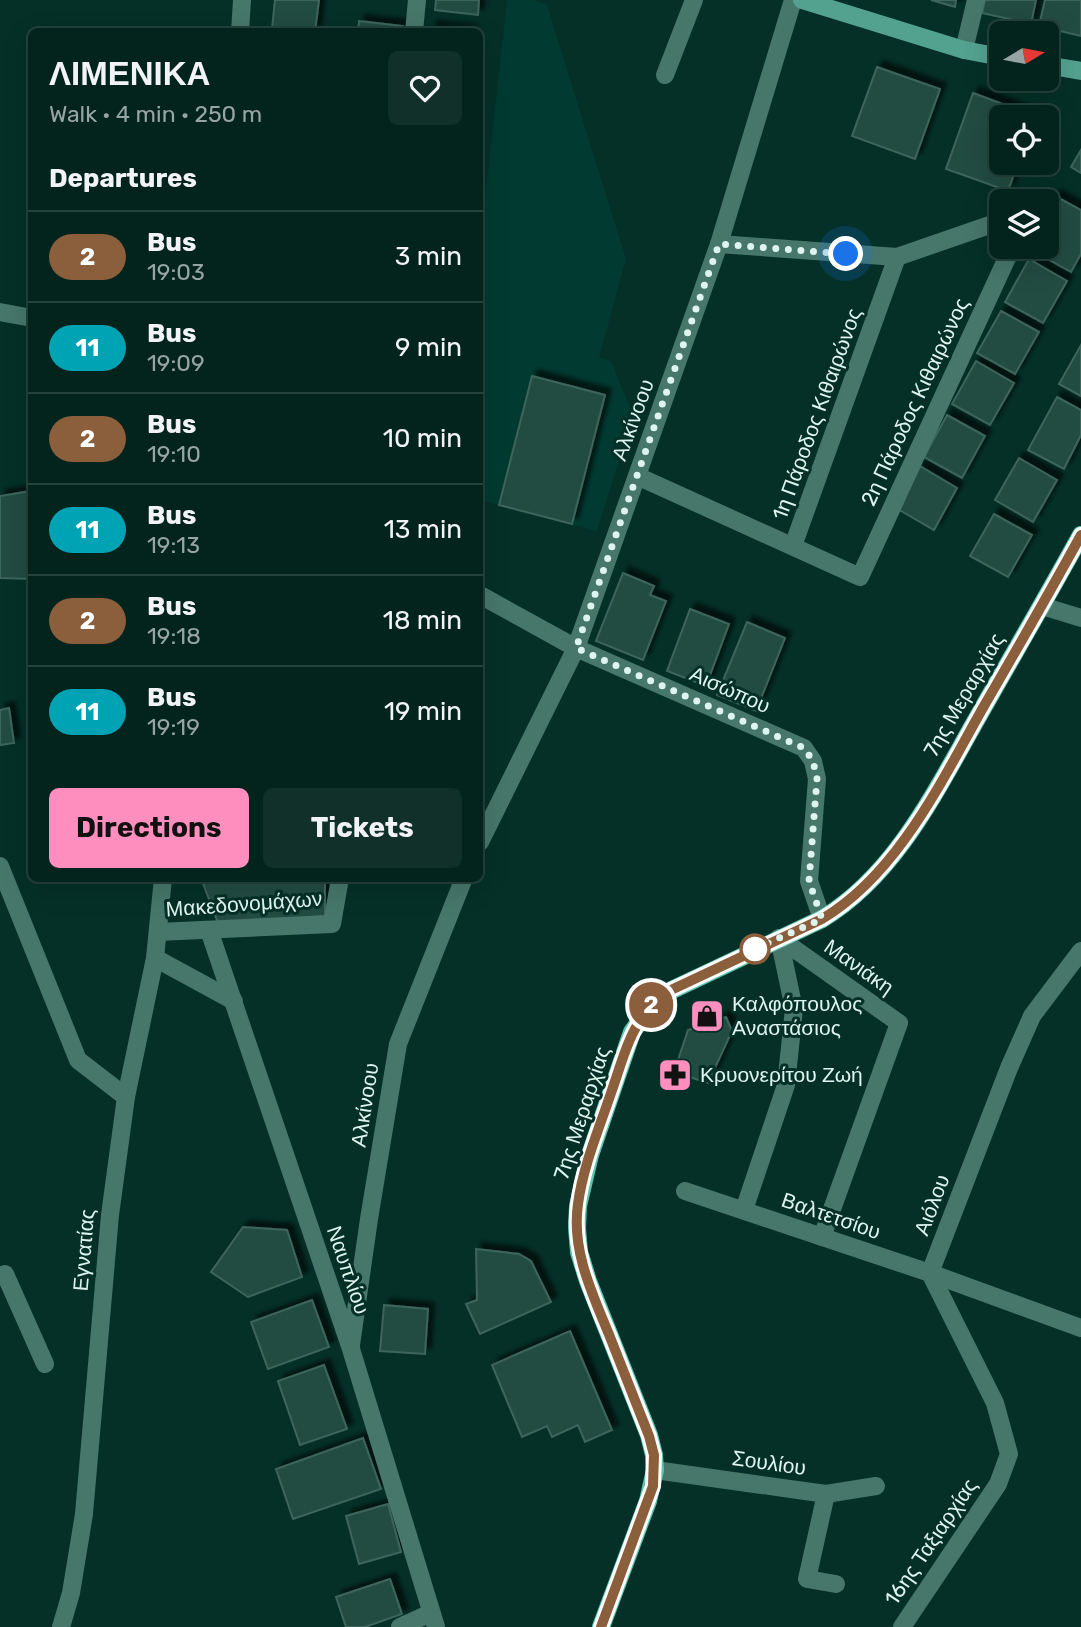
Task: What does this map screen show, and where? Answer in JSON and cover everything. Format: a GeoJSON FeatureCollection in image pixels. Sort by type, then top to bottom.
{"type":"FeatureCollection","features":[{"type":"Feature","properties":{"kind":"main road","name":"7ης Μεραρχίας"},"geometry":{"type":"LineString","coordinates":[[601,1627],[648,1502],[655,1470],[649,1436],[588,1281],[579,1252],[576,1228],[583,1179],[632,1032],[653,1003],[671,990],[822,919],[845,905],[866,886],[923,811],[1081,535]]}},
{"type":"Feature","properties":{"kind":"street"},"geometry":{"type":"LineString","coordinates":[[240,28],[242,0]]}},
{"type":"Feature","properties":{"kind":"street"},"geometry":{"type":"LineString","coordinates":[[414,28],[417,0]]}},
{"type":"Feature","properties":{"kind":"street"},"geometry":{"type":"LineString","coordinates":[[665,75],[694,0]]}},
{"type":"Feature","properties":{"kind":"street","name":"Αλκίνοου"},"geometry":{"type":"LineString","coordinates":[[483,836],[576,648],[719,244],[793,0]]}},
{"type":"Feature","properties":{"kind":"street"},"geometry":{"type":"LineString","coordinates":[[802,0],[964,50],[989,55]]}},
{"type":"Feature","properties":{"kind":"street"},"geometry":{"type":"LineString","coordinates":[[964,50],[976,0]]}},
{"type":"Feature","properties":{"kind":"street"},"geometry":{"type":"LineString","coordinates":[[1059,67],[1081,71]]}},
{"type":"Feature","properties":{"kind":"street"},"geometry":{"type":"LineString","coordinates":[[719,244],[897,257],[989,225]]}},
{"type":"Feature","properties":{"kind":"street","name":"1η Πάροδος Κιθαιρώνος"},"geometry":{"type":"LineString","coordinates":[[793,546],[897,257]]}},
{"type":"Feature","properties":{"kind":"street","name":"2η Πάροδος Κιθαιρώνος"},"geometry":{"type":"LineString","coordinates":[[793,546],[860,576],[1006,259]]}},
{"type":"Feature","properties":{"kind":"street"},"geometry":{"type":"LineString","coordinates":[[0,312],[28,317]]}},
{"type":"Feature","properties":{"kind":"street"},"geometry":{"type":"LineString","coordinates":[[637,476],[793,546]]}},
{"type":"Feature","properties":{"kind":"street","name":"Αισώπου"},"geometry":{"type":"LineString","coordinates":[[483,597],[576,648],[804,748],[813,761],[817,779],[809,881],[822,919]]}},
{"type":"Feature","properties":{"kind":"street"},"geometry":{"type":"LineString","coordinates":[[1042,606],[1081,618]]}},
{"type":"Feature","properties":{"kind":"street"},"geometry":{"type":"LineString","coordinates":[[0,866],[78,1060],[126,1097]]}},
{"type":"Feature","properties":{"kind":"street","name":"Εγνατίας"},"geometry":{"type":"LineString","coordinates":[[61,1627],[71,1593],[84,1514],[110,1215],[126,1097],[155,958],[163,882]]}},
{"type":"Feature","properties":{"kind":"street","name":"Μακεδονομάχων"},"geometry":{"type":"LineString","coordinates":[[158,932],[332,925],[340,882]]}},
{"type":"Feature","properties":{"kind":"street","name":"Αλκίνοου"},"geometry":{"type":"LineString","coordinates":[[351,1349],[398,1044],[462,882]]}},
{"type":"Feature","properties":{"kind":"street","name":"Ναυπλίου"},"geometry":{"type":"LineString","coordinates":[[209,930],[351,1349],[434,1620]]}},
{"type":"Feature","properties":{"kind":"street"},"geometry":{"type":"LineString","coordinates":[[744,1210],[786,1085],[794,1009],[779,939]]}},
{"type":"Feature","properties":{"kind":"street","name":"Μανιάκη"},"geometry":{"type":"LineString","coordinates":[[779,939],[899,1023],[822,1237]]}},
{"type":"Feature","properties":{"kind":"street","name":"Αιόλου"},"geometry":{"type":"LineString","coordinates":[[930,1273],[1009,1068],[1032,1016],[1081,951]]}},
{"type":"Feature","properties":{"kind":"street"},"geometry":{"type":"LineString","coordinates":[[155,958],[234,1001]]}},
{"type":"Feature","properties":{"kind":"street","name":"Βαλτετσίου"},"geometry":{"type":"LineString","coordinates":[[685,1191],[930,1273],[1081,1328]]}},
{"type":"Feature","properties":{"kind":"street","name":"16ης Ταξιαρχίας"},"geometry":{"type":"LineString","coordinates":[[902,1627],[998,1483],[1009,1454],[995,1403],[930,1273]]}},
{"type":"Feature","properties":{"kind":"street"},"geometry":{"type":"LineString","coordinates":[[0,1276],[5,1274],[45,1364]]}},
{"type":"Feature","properties":{"kind":"street","name":"Σουλίου"},"geometry":{"type":"LineString","coordinates":[[655,1470],[826,1494],[876,1486]]}},
{"type":"Feature","properties":{"kind":"street"},"geometry":{"type":"LineString","coordinates":[[826,1494],[807,1579],[836,1584]]}},
{"type":"Feature","properties":{"kind":"street"},"geometry":{"type":"LineString","coordinates":[[400,1627],[434,1620]]}},
{"type":"Feature","properties":{"kind":"shaded area"},"geometry":{"type":"Polygon","coordinates":[[[507,0],[534,0],[547,5],[626,259],[599,358],[611,361],[633,415],[597,531],[483,501],[483,217],[507,0]]]}},
{"type":"Feature","properties":{"kind":"building"},"geometry":{"type":"Polygon","coordinates":[[[275,0],[319,0],[316,28],[272,28],[275,0]]]}},
{"type":"Feature","properties":{"kind":"building"},"geometry":{"type":"Polygon","coordinates":[[[436,0],[479,0],[478,15],[435,10],[436,0]]]}},
{"type":"Feature","properties":{"kind":"building"},"geometry":{"type":"Polygon","coordinates":[[[931,0],[956,0],[955,7],[931,0]]]}},
{"type":"Feature","properties":{"kind":"building"},"geometry":{"type":"Polygon","coordinates":[[[985,0],[1036,0],[1032,21],[1018,21],[982,13],[985,0]]]}},
{"type":"Feature","properties":{"kind":"building"},"geometry":{"type":"Polygon","coordinates":[[[1045,0],[1081,0],[1081,36],[1059,31],[1059,21],[1040,21],[1045,0]]]}},
{"type":"Feature","properties":{"kind":"building"},"geometry":{"type":"Polygon","coordinates":[[[359,21],[403,26],[403,28],[358,28],[359,21]]]}},
{"type":"Feature","properties":{"kind":"building"},"geometry":{"type":"Polygon","coordinates":[[[877,67],[940,89],[915,159],[852,136],[877,67]]]}},
{"type":"Feature","properties":{"kind":"building"},"geometry":{"type":"Polygon","coordinates":[[[973,93],[1005,105],[989,105],[989,175],[1014,175],[1009,189],[946,169],[973,93]]]}},
{"type":"Feature","properties":{"kind":"building"},"geometry":{"type":"Polygon","coordinates":[[[1081,150],[1081,173],[1071,167],[1081,150]]]}},
{"type":"Feature","properties":{"kind":"building"},"geometry":{"type":"Polygon","coordinates":[[[1059,198],[1081,210],[1081,254],[1071,272],[1048,259],[1059,259],[1059,198]]]}},
{"type":"Feature","properties":{"kind":"building"},"geometry":{"type":"Polygon","coordinates":[[[1029,259],[1067,281],[1043,323],[1005,302],[1029,259]]]}},
{"type":"Feature","properties":{"kind":"building"},"geometry":{"type":"Polygon","coordinates":[[[1001,311],[1039,332],[1015,374],[977,353],[1001,311]]]}},
{"type":"Feature","properties":{"kind":"building"},"geometry":{"type":"Polygon","coordinates":[[[1081,345],[1081,396],[1059,384],[1081,345]]]}},
{"type":"Feature","properties":{"kind":"building"},"geometry":{"type":"Polygon","coordinates":[[[976,361],[1014,383],[990,425],[952,404],[976,361]]]}},
{"type":"Feature","properties":{"kind":"building"},"geometry":{"type":"Polygon","coordinates":[[[532,376],[605,395],[572,524],[499,505],[532,376]]]}},
{"type":"Feature","properties":{"kind":"building"},"geometry":{"type":"Polygon","coordinates":[[[1057,397],[1081,410],[1081,435],[1064,469],[1028,450],[1057,397]]]}},
{"type":"Feature","properties":{"kind":"building"},"geometry":{"type":"Polygon","coordinates":[[[947,415],[985,436],[962,478],[924,457],[947,415]]]}},
{"type":"Feature","properties":{"kind":"building"},"geometry":{"type":"Polygon","coordinates":[[[1019,458],[1057,480],[1033,522],[995,500],[1019,458]]]}},
{"type":"Feature","properties":{"kind":"building"},"geometry":{"type":"Polygon","coordinates":[[[920,466],[957,488],[934,530],[896,508],[920,466]]]}},
{"type":"Feature","properties":{"kind":"building"},"geometry":{"type":"Polygon","coordinates":[[[28,491],[28,579],[0,578],[0,496],[28,491]]]}},
{"type":"Feature","properties":{"kind":"building"},"geometry":{"type":"Polygon","coordinates":[[[994,514],[1032,535],[1008,577],[970,556],[994,514]]]}},
{"type":"Feature","properties":{"kind":"building"},"geometry":{"type":"Polygon","coordinates":[[[623,573],[654,586],[650,595],[666,601],[643,660],[596,641],[623,573]]]}},
{"type":"Feature","properties":{"kind":"building"},"geometry":{"type":"Polygon","coordinates":[[[690,609],[729,624],[706,686],[667,671],[690,609]]]}},
{"type":"Feature","properties":{"kind":"building"},"geometry":{"type":"Polygon","coordinates":[[[747,622],[785,638],[756,711],[717,695],[747,622]]]}},
{"type":"Feature","properties":{"kind":"building"},"geometry":{"type":"Polygon","coordinates":[[[9,708],[14,743],[0,745],[0,710],[9,708]]]}},
{"type":"Feature","properties":{"kind":"building"},"geometry":{"type":"Polygon","coordinates":[[[203,882],[325,882],[325,916],[218,923],[203,882]]]}},
{"type":"Feature","properties":{"kind":"building"},"geometry":{"type":"Polygon","coordinates":[[[726,1017],[732,1031],[708,1083],[674,1072],[688,1030],[726,1017]]]}},
{"type":"Feature","properties":{"kind":"building"},"geometry":{"type":"Polygon","coordinates":[[[243,1227],[287,1230],[302,1277],[248,1297],[211,1272],[243,1227]]]}},
{"type":"Feature","properties":{"kind":"building"},"geometry":{"type":"Polygon","coordinates":[[[476,1249],[519,1254],[531,1261],[551,1302],[480,1334],[466,1304],[477,1300],[476,1249]]]}},
{"type":"Feature","properties":{"kind":"building"},"geometry":{"type":"Polygon","coordinates":[[[312,1300],[329,1347],[268,1369],[251,1322],[312,1300]]]}},
{"type":"Feature","properties":{"kind":"building"},"geometry":{"type":"Polygon","coordinates":[[[384,1305],[428,1309],[425,1354],[380,1351],[384,1305]]]}},
{"type":"Feature","properties":{"kind":"building"},"geometry":{"type":"Polygon","coordinates":[[[570,1331],[612,1430],[585,1442],[578,1425],[552,1437],[547,1426],[522,1437],[492,1365],[570,1331]]]}},
{"type":"Feature","properties":{"kind":"building"},"geometry":{"type":"Polygon","coordinates":[[[324,1365],[347,1429],[300,1445],[278,1381],[324,1365]]]}},
{"type":"Feature","properties":{"kind":"building"},"geometry":{"type":"Polygon","coordinates":[[[363,1438],[381,1489],[293,1519],[276,1469],[363,1438]]]}},
{"type":"Feature","properties":{"kind":"building"},"geometry":{"type":"Polygon","coordinates":[[[388,1504],[401,1552],[359,1564],[346,1516],[388,1504]]]}},
{"type":"Feature","properties":{"kind":"building"},"geometry":{"type":"Polygon","coordinates":[[[390,1579],[402,1614],[365,1627],[346,1627],[336,1597],[390,1579]]]}},
{"type":"Feature","properties":{"kind":"bus line","name":"2"},"geometry":{"type":"LineString","coordinates":[[601,1627],[648,1502],[655,1470],[649,1436],[588,1281],[579,1252],[576,1228],[583,1179],[632,1032],[653,1003],[671,990],[822,919],[845,905],[866,886],[923,811],[1081,535]]}},
{"type":"Feature","properties":{"kind":"place","name":"Καλφόπουλος Αναστάσιος"},"geometry":{"type":"Point","coordinates":[707,1016]}},
{"type":"Feature","properties":{"kind":"place","name":"Κρυονερίτου Ζωή"},"geometry":{"type":"Point","coordinates":[675,1075]}},
{"type":"Feature","properties":{"kind":"route"},"geometry":{"type":"LineString","coordinates":[[755,949],[750,951],[822,919],[809,881],[817,779],[813,761],[804,748],[576,648],[719,244],[846,254]]}}]}
